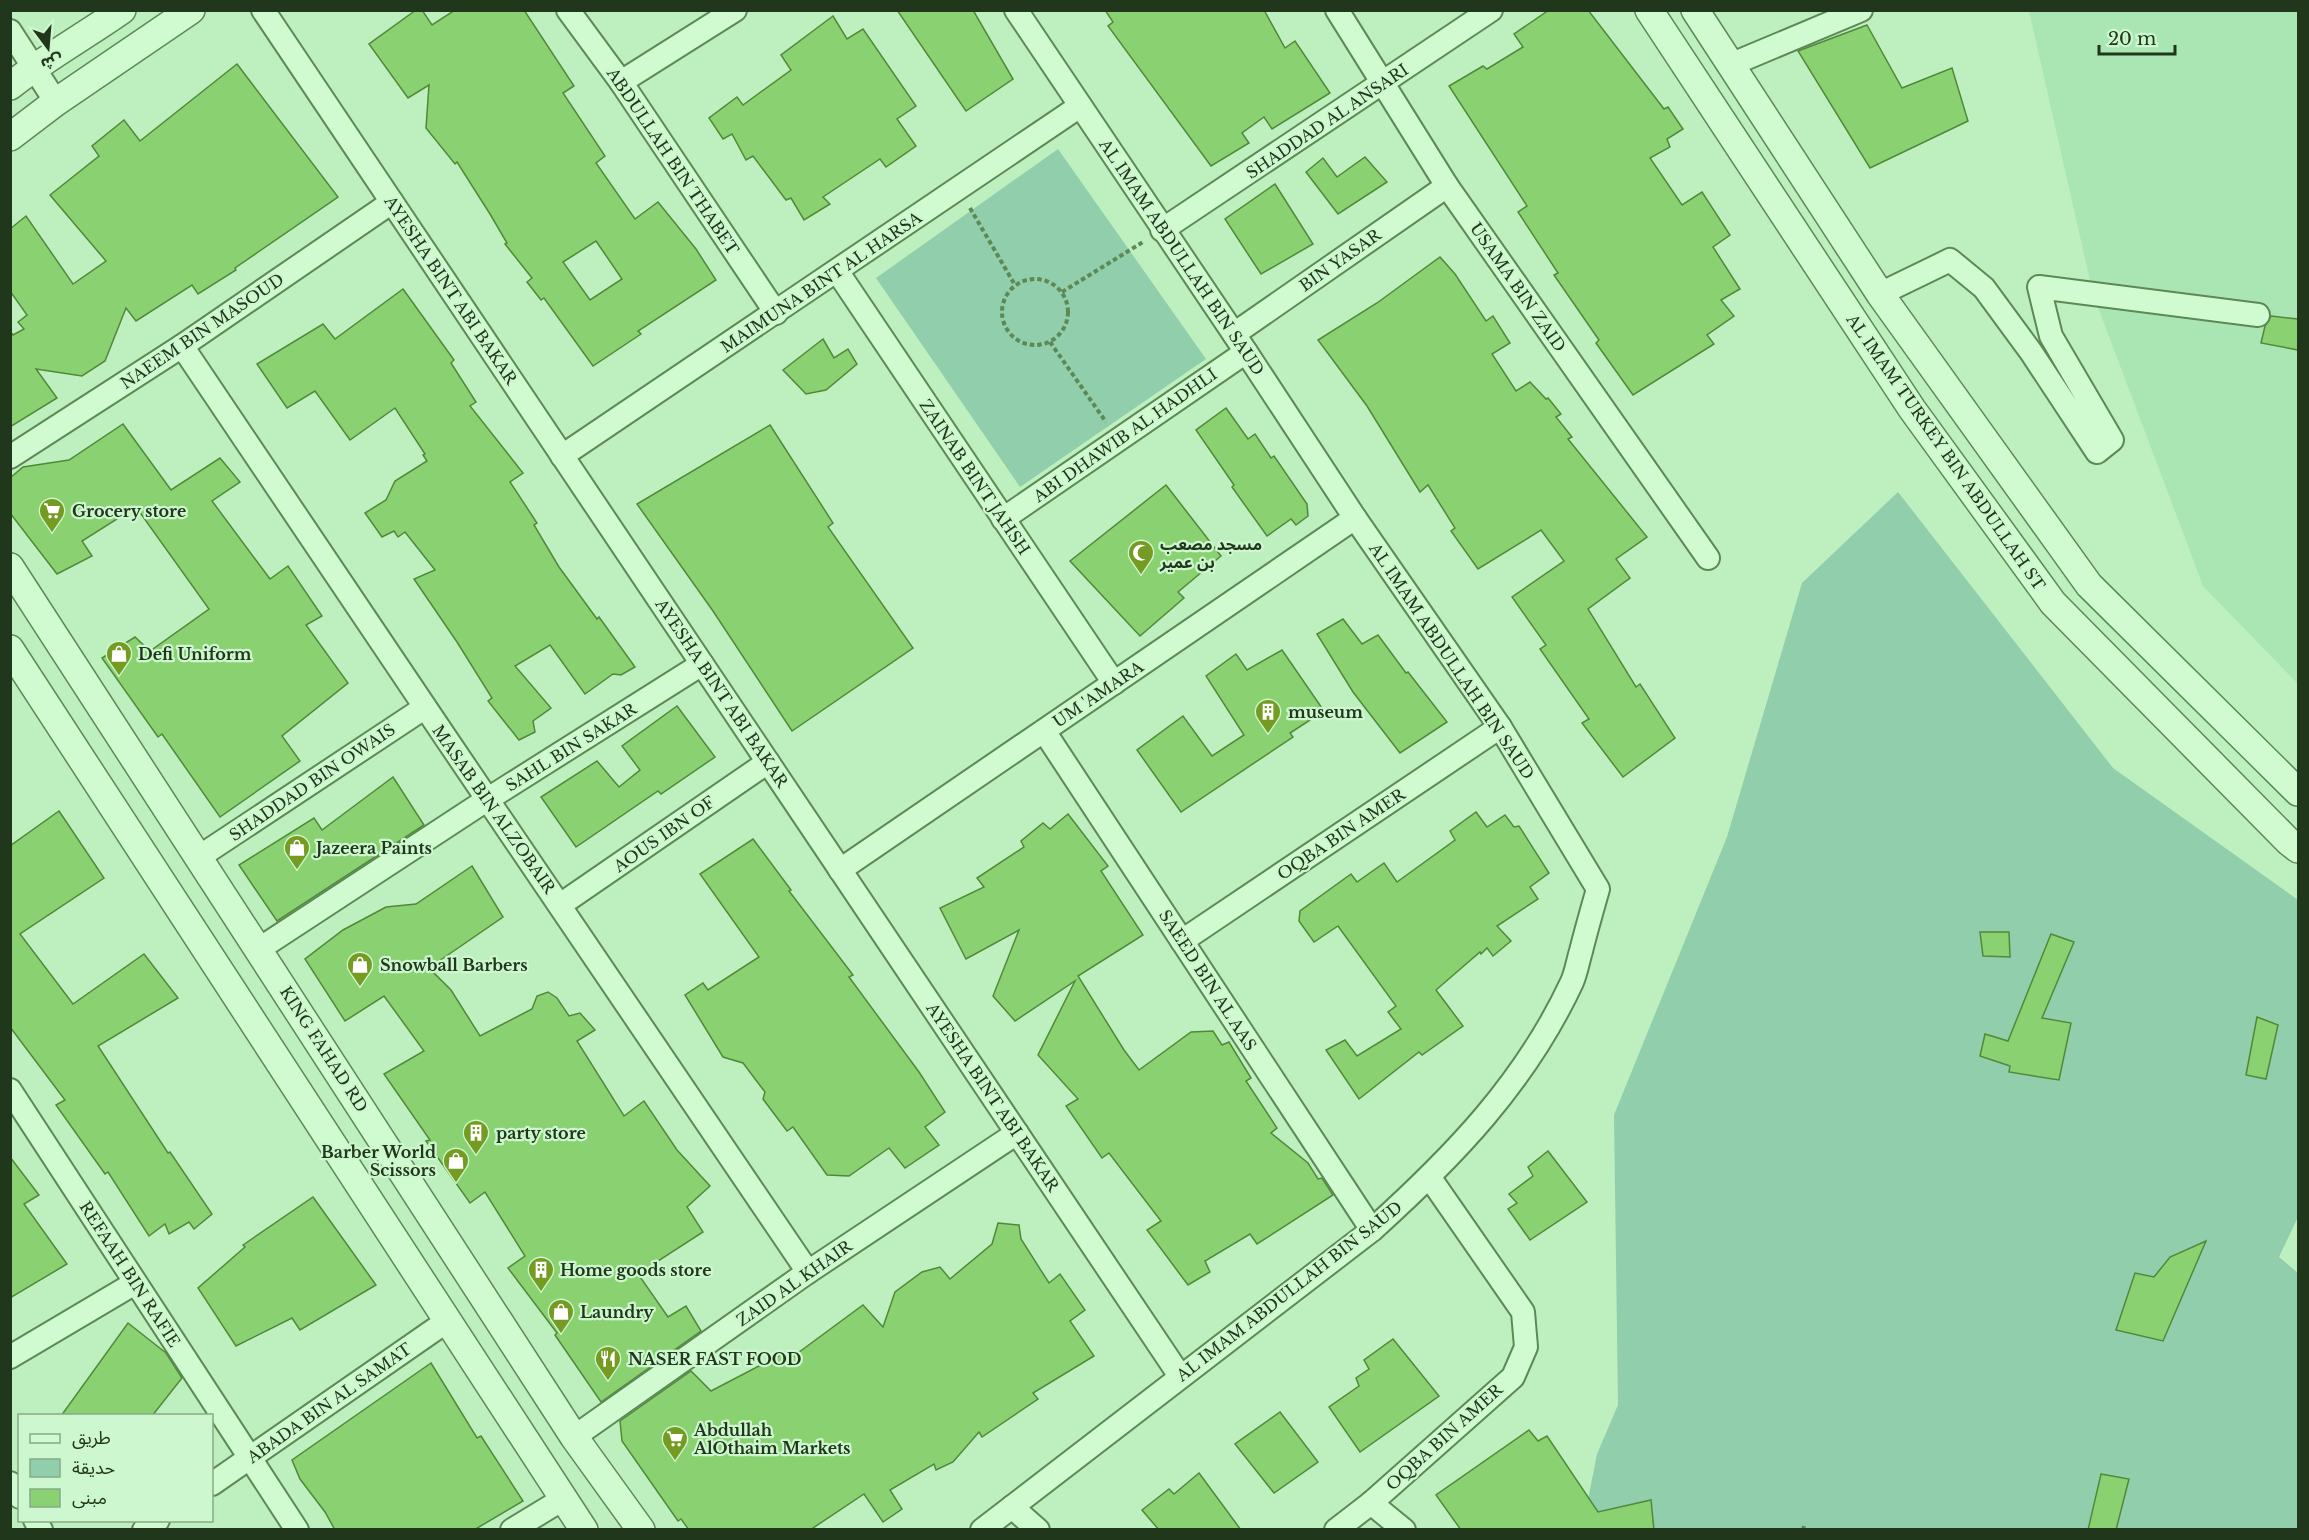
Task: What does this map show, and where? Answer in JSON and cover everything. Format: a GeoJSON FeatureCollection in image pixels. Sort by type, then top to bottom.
{"type":"FeatureCollection","features":[{"type":"Feature","properties":{"kind":"street"},"geometry":{"type":"LineString","coordinates":[[10,86],[34,67],[122,10]]}},
{"type":"Feature","properties":{"kind":"street"},"geometry":{"type":"LineString","coordinates":[[10,137],[56,102],[191,10]]}},
{"type":"Feature","properties":{"kind":"street","name":"AYESHA BINT ABI BAKAR"},"geometry":{"type":"LineString","coordinates":[[263,10],[1180,1376]]}},
{"type":"Feature","properties":{"kind":"street","name":"ABDULLAH BIN THABET"},"geometry":{"type":"LineString","coordinates":[[568,10],[621,82],[776,313]]}},
{"type":"Feature","properties":{"kind":"street"},"geometry":{"type":"LineString","coordinates":[[621,82],[735,10]]}},
{"type":"Feature","properties":{"kind":"street","name":"AL IMAM ABDULLAH BIN SAUD"},"geometry":{"type":"LineString","coordinates":[[982,1530],[1372,1230],[1430,1178],[1481,1124],[1525,1066],[1573,980],[1598,889],[1500,727],[1355,518],[1016,10]]}},
{"type":"Feature","properties":{"kind":"street","name":"USAMA BIN ZAID"},"geometry":{"type":"LineString","coordinates":[[1337,10],[1447,186],[1708,558]]}},
{"type":"Feature","properties":{"kind":"street","name":"SHADDAD AL ANSARI"},"geometry":{"type":"LineString","coordinates":[[1162,230],[1384,84],[1491,10]]}},
{"type":"Feature","properties":{"kind":"street","name":"AL IMAM TURKEY BIN ABDULLAH ST"},"geometry":{"type":"LineString","coordinates":[[1648,10],[1912,410],[2053,603],[2298,849]]}},
{"type":"Feature","properties":{"kind":"street"},"geometry":{"type":"LineString","coordinates":[[1695,10],[1880,294],[2089,585],[2298,792]]}},
{"type":"Feature","properties":{"kind":"street"},"geometry":{"type":"LineString","coordinates":[[1730,65],[1861,10]]}},
{"type":"Feature","properties":{"kind":"street"},"geometry":{"type":"LineString","coordinates":[[10,31],[56,102]]}},
{"type":"Feature","properties":{"kind":"street","name":"MAIMUNA BINT AL HARSA"},"geometry":{"type":"LineString","coordinates":[[562,456],[1080,106]]}},
{"type":"Feature","properties":{"kind":"street","name":"BIN YASAR"},"geometry":{"type":"LineString","coordinates":[[1240,343],[1447,186]]}},
{"type":"Feature","properties":{"kind":"street","name":"NAEEM BIN MASOUD"},"geometry":{"type":"LineString","coordinates":[[10,457],[183,346],[392,202]]}},
{"type":"Feature","properties":{"kind":"street"},"geometry":{"type":"LineString","coordinates":[[1880,294],[1950,260],[1984,288],[2031,352],[2097,452],[2112,440],[2050,336],[2039,287],[2258,315]]}},
{"type":"Feature","properties":{"kind":"street","name":"ZAINAB BINT JAHSH"},"geometry":{"type":"LineString","coordinates":[[837,271],[1114,683]]}},
{"type":"Feature","properties":{"kind":"street","name":"ABI DHAWIB AL HADHLI"},"geometry":{"type":"LineString","coordinates":[[1003,519],[1240,343]]}},
{"type":"Feature","properties":{"kind":"street","name":"MASAB BIN ALZOBAIR"},"geometry":{"type":"LineString","coordinates":[[183,346],[424,708],[560,905],[807,1272]]}},
{"type":"Feature","properties":{"kind":"street","name":"UM 'AMARA"},"geometry":{"type":"LineString","coordinates":[[840,870],[1355,518]]}},
{"type":"Feature","properties":{"kind":"street","name":"KING FAHAD RD"},"geometry":{"type":"LineString","coordinates":[[10,567],[574,1437],[641,1530]]}},
{"type":"Feature","properties":{"kind":"street"},"geometry":{"type":"LineString","coordinates":[[10,649],[584,1530]]}},
{"type":"Feature","properties":{"kind":"street","name":"SAHL BIN SAKAR"},"geometry":{"type":"LineString","coordinates":[[259,949],[488,799],[702,663]]}},
{"type":"Feature","properties":{"kind":"street","name":"SHADDAD BIN OWAIS"},"geometry":{"type":"LineString","coordinates":[[200,857],[424,708]]}},
{"type":"Feature","properties":{"kind":"street","name":"OQBA BIN AMER"},"geometry":{"type":"LineString","coordinates":[[1182,941],[1500,727]]}},
{"type":"Feature","properties":{"kind":"street","name":"SAEED BIN AL AAS"},"geometry":{"type":"LineString","coordinates":[[1044,731],[1372,1230]]}},
{"type":"Feature","properties":{"kind":"street","name":"AOUS IBN OF"},"geometry":{"type":"LineString","coordinates":[[560,905],[768,762]]}},
{"type":"Feature","properties":{"kind":"street","name":"REFAAH BIN RAFIE"},"geometry":{"type":"LineString","coordinates":[[10,1090],[297,1530]]}},
{"type":"Feature","properties":{"kind":"street","name":"ZAID AL KHAIR"},"geometry":{"type":"LineString","coordinates":[[574,1437],[807,1272],[1017,1133]]}},
{"type":"Feature","properties":{"kind":"street","name":"OQBA BIN AMER"},"geometry":{"type":"LineString","coordinates":[[1336,1530],[1371,1503],[1512,1377],[1526,1347],[1522,1311],[1430,1178]]}},
{"type":"Feature","properties":{"kind":"street"},"geometry":{"type":"LineString","coordinates":[[10,1358],[135,1283]]}},
{"type":"Feature","properties":{"kind":"street","name":"ABADA BIN AL SAMAT"},"geometry":{"type":"LineString","coordinates":[[213,1483],[447,1321]]}},
{"type":"Feature","properties":{"kind":"street"},"geometry":{"type":"LineString","coordinates":[[512,1530],[563,1499]]}},
{"type":"Feature","properties":{"kind":"street"},"geometry":{"type":"LineString","coordinates":[[1371,1503],[1404,1530]]}},
{"type":"Feature","properties":{"kind":"street"},"geometry":{"type":"LineString","coordinates":[[1012,1507],[1038,1530]]}},
{"type":"Feature","properties":{"kind":"street","name":"AL IMAM ABDULLAH BIN SAUD"},"geometry":{"type":"LineString","coordinates":[[970,1530],[1012,1507]]}},
{"type":"Feature","properties":{"kind":"path"},"geometry":{"type":"LineString","coordinates":[[972,211],[1015,285]]}},
{"type":"Feature","properties":{"kind":"path"},"geometry":{"type":"LineString","coordinates":[[1062,292],[1126,252]]}},
{"type":"Feature","properties":{"kind":"path"},"geometry":{"type":"LineString","coordinates":[[1035,278],[1055,285],[1062,292],[1068,303],[1068,314],[1066,326],[1059,335],[1050,342],[1028,345],[1017,341],[1009,334],[1003,324],[1002,302],[1007,292],[1015,285],[1035,278]]}},
{"type":"Feature","properties":{"kind":"path"},"geometry":{"type":"LineString","coordinates":[[1050,342],[1109,426]]}},
{"type":"Feature","properties":{"kind":"green space"},"geometry":{"type":"Polygon","coordinates":[[[2029,11],[2298,11],[2298,684],[2203,586],[2093,294],[2029,11]]]}},
{"type":"Feature","properties":{"kind":"green space"},"geometry":{"type":"Polygon","coordinates":[[[1058,149],[1206,359],[1020,487],[876,278],[1058,149]]]}},
{"type":"Feature","properties":{"kind":"green space"},"geometry":{"type":"Polygon","coordinates":[[[1898,492],[2113,768],[2298,900],[2298,1217],[2279,1257],[2298,1273],[2298,1529],[1579,1530],[1588,1500],[1597,1454],[1618,1405],[1614,1115],[1727,837],[1802,583],[1898,492]]]}},
{"type":"Feature","properties":{"kind":"building"},"geometry":{"type":"Polygon","coordinates":[[[416,10],[422,10],[432,25],[455,10],[524,10],[574,86],[563,93],[605,156],[596,163],[635,219],[658,202],[696,249],[716,280],[638,331],[641,334],[593,366],[544,298],[541,300],[527,282],[532,278],[505,244],[507,243],[457,162],[455,164],[426,128],[429,85],[408,98],[369,44],[416,10]],[[596,241],[563,262],[590,300],[622,279],[596,241]]]}},
{"type":"Feature","properties":{"kind":"building"},"geometry":{"type":"Polygon","coordinates":[[[897,10],[973,10],[1013,79],[966,111],[897,10]]]}},
{"type":"Feature","properties":{"kind":"building"},"geometry":{"type":"Polygon","coordinates":[[[1105,10],[1264,10],[1285,48],[1295,41],[1330,93],[1272,129],[1264,117],[1242,133],[1249,143],[1211,166],[1108,26],[1113,22],[1105,10]]]}},
{"type":"Feature","properties":{"kind":"building"},"geometry":{"type":"Polygon","coordinates":[[[1549,10],[1588,10],[1664,109],[1668,107],[1683,129],[1667,139],[1670,147],[1650,158],[1682,205],[1702,192],[1730,235],[1713,247],[1740,289],[1721,300],[1734,316],[1707,335],[1714,344],[1633,395],[1596,343],[1599,340],[1554,275],[1558,273],[1518,212],[1527,206],[1449,86],[1483,66],[1487,69],[1523,47],[1514,34],[1549,10]]]}},
{"type":"Feature","properties":{"kind":"building"},"geometry":{"type":"Polygon","coordinates":[[[833,16],[847,39],[863,29],[916,106],[897,119],[916,146],[886,167],[880,159],[823,197],[830,204],[804,220],[791,198],[786,200],[753,156],[746,160],[732,134],[723,139],[709,118],[737,97],[743,105],[791,70],[781,55],[833,16]]]}},
{"type":"Feature","properties":{"kind":"building"},"geometry":{"type":"Polygon","coordinates":[[[1867,25],[1902,88],[1952,68],[1968,121],[1870,168],[1798,51],[1867,25]]]}},
{"type":"Feature","properties":{"kind":"building"},"geometry":{"type":"Polygon","coordinates":[[[237,64],[338,197],[235,268],[236,270],[198,294],[192,285],[136,321],[126,308],[105,361],[82,376],[36,369],[57,398],[10,427],[10,331],[13,335],[24,329],[18,322],[27,315],[10,291],[10,229],[26,216],[73,284],[106,261],[50,195],[99,156],[92,146],[124,120],[140,141],[237,64]]]}},
{"type":"Feature","properties":{"kind":"building"},"geometry":{"type":"Polygon","coordinates":[[[1365,157],[1387,182],[1338,214],[1306,172],[1323,158],[1337,177],[1365,157]]]}},
{"type":"Feature","properties":{"kind":"building"},"geometry":{"type":"Polygon","coordinates":[[[1275,184],[1313,244],[1261,274],[1225,219],[1275,184]]]}},
{"type":"Feature","properties":{"kind":"building"},"geometry":{"type":"Polygon","coordinates":[[[1440,257],[1455,274],[1486,321],[1493,316],[1510,343],[1492,354],[1516,391],[1530,382],[1546,399],[1548,398],[1561,414],[1556,417],[1572,437],[1568,439],[1647,537],[1616,559],[1630,578],[1588,609],[1636,687],[1640,684],[1675,738],[1623,777],[1582,723],[1589,719],[1540,649],[1546,645],[1512,597],[1564,561],[1541,530],[1478,569],[1451,531],[1455,528],[1428,485],[1420,492],[1367,406],[1318,340],[1377,303],[1440,257]]]}},
{"type":"Feature","properties":{"kind":"building"},"geometry":{"type":"Polygon","coordinates":[[[403,289],[454,360],[451,363],[476,402],[470,406],[523,473],[510,482],[537,523],[534,525],[559,567],[635,667],[621,675],[613,674],[585,694],[550,645],[515,666],[551,708],[533,721],[535,732],[519,740],[488,701],[492,698],[414,579],[435,570],[405,532],[398,537],[394,531],[382,537],[365,513],[386,500],[395,481],[427,461],[423,455],[425,454],[395,408],[350,440],[315,391],[287,408],[257,364],[323,324],[335,339],[403,289]]]}},
{"type":"Feature","properties":{"kind":"building"},"geometry":{"type":"Polygon","coordinates":[[[2271,316],[2298,319],[2298,350],[2261,343],[2265,326],[2271,316]]]}},
{"type":"Feature","properties":{"kind":"building"},"geometry":{"type":"Polygon","coordinates":[[[823,339],[834,358],[848,349],[857,364],[826,390],[806,394],[783,370],[823,339]]]}},
{"type":"Feature","properties":{"kind":"building"},"geometry":{"type":"Polygon","coordinates":[[[1226,408],[1248,439],[1255,434],[1271,458],[1274,456],[1307,504],[1308,516],[1296,525],[1291,519],[1267,536],[1232,487],[1234,485],[1196,430],[1226,408]]]}},
{"type":"Feature","properties":{"kind":"building"},"geometry":{"type":"Polygon","coordinates":[[[123,424],[171,490],[220,458],[240,482],[212,501],[270,579],[288,566],[322,616],[306,625],[348,683],[282,736],[300,761],[220,817],[162,734],[158,737],[102,658],[135,637],[150,651],[209,609],[136,507],[82,541],[92,556],[57,574],[10,513],[10,478],[23,467],[69,460],[123,424]]]}},
{"type":"Feature","properties":{"kind":"building"},"geometry":{"type":"Polygon","coordinates":[[[770,425],[833,523],[828,527],[913,648],[792,731],[713,611],[637,504],[770,425]]]}},
{"type":"Feature","properties":{"kind":"building","name":"مسجد مصعب بن عمير"},"geometry":{"type":"Polygon","coordinates":[[[1166,485],[1221,556],[1178,592],[1184,598],[1140,636],[1070,561],[1166,485]]]}},
{"type":"Feature","properties":{"kind":"building"},"geometry":{"type":"Polygon","coordinates":[[[1343,619],[1362,644],[1378,635],[1447,722],[1400,753],[1353,692],[1317,634],[1343,619]]]}},
{"type":"Feature","properties":{"kind":"building","name":"museum"},"geometry":{"type":"Polygon","coordinates":[[[1282,650],[1324,711],[1290,733],[1293,737],[1181,812],[1137,750],[1183,716],[1212,756],[1244,735],[1206,676],[1236,654],[1247,670],[1282,650]]]}},
{"type":"Feature","properties":{"kind":"building"},"geometry":{"type":"Polygon","coordinates":[[[677,706],[715,757],[661,794],[658,791],[576,847],[541,797],[597,761],[619,787],[640,770],[622,746],[677,706]]]}},
{"type":"Feature","properties":{"kind":"building"},"geometry":{"type":"Polygon","coordinates":[[[393,777],[424,825],[277,921],[239,865],[314,818],[322,830],[393,777]]]}},
{"type":"Feature","properties":{"kind":"building"},"geometry":{"type":"Polygon","coordinates":[[[59,811],[104,878],[20,934],[73,1004],[144,954],[178,998],[98,1046],[168,1153],[170,1152],[212,1214],[194,1229],[189,1222],[169,1234],[165,1224],[149,1236],[108,1172],[105,1174],[56,1105],[65,1100],[10,1027],[10,846],[59,811]]]}},
{"type":"Feature","properties":{"kind":"building"},"geometry":{"type":"Polygon","coordinates":[[[1476,812],[1487,827],[1505,815],[1514,827],[1519,826],[1549,873],[1530,887],[1538,899],[1497,926],[1511,941],[1493,956],[1487,948],[1481,954],[1480,952],[1436,990],[1463,1026],[1422,1055],[1419,1052],[1359,1099],[1326,1050],[1345,1040],[1357,1056],[1401,1029],[1388,1012],[1396,1006],[1338,926],[1314,942],[1299,921],[1300,911],[1351,874],[1357,882],[1384,863],[1397,882],[1455,840],[1450,831],[1476,812]]]}},
{"type":"Feature","properties":{"kind":"building"},"geometry":{"type":"Polygon","coordinates":[[[1068,814],[1108,866],[1101,871],[1143,935],[1078,976],[1124,1050],[1139,1070],[1191,1032],[1213,1031],[1222,1045],[1229,1042],[1251,1078],[1246,1081],[1277,1128],[1271,1133],[1308,1163],[1318,1179],[1322,1178],[1333,1195],[1257,1244],[1250,1234],[1205,1261],[1210,1272],[1188,1285],[1147,1230],[1161,1221],[1109,1153],[1102,1158],[1066,1106],[1078,1099],[1038,1055],[1075,981],[1015,1021],[993,996],[1019,930],[966,959],[940,908],[984,887],[977,878],[1024,847],[1021,841],[1043,823],[1050,829],[1068,814]]]}},
{"type":"Feature","properties":{"kind":"building"},"geometry":{"type":"Polygon","coordinates":[[[753,839],[791,890],[789,891],[853,975],[849,977],[919,1072],[945,1112],[925,1127],[939,1145],[905,1168],[889,1148],[849,1176],[827,1175],[793,1127],[787,1131],[763,1099],[765,1092],[743,1063],[723,1057],[685,995],[703,983],[708,990],[759,957],[700,874],[753,839]]]}},
{"type":"Feature","properties":{"kind":"building"},"geometry":{"type":"Polygon","coordinates":[[[472,866],[503,917],[429,968],[451,990],[480,1036],[532,1009],[537,996],[548,992],[557,998],[569,1016],[580,1013],[595,1030],[577,1041],[624,1116],[644,1101],[677,1150],[710,1186],[687,1207],[703,1232],[638,1274],[668,1317],[686,1306],[701,1331],[601,1402],[555,1335],[557,1333],[508,1268],[525,1256],[485,1192],[470,1203],[426,1141],[430,1140],[384,1074],[424,1051],[384,996],[345,1021],[305,959],[343,930],[386,907],[416,904],[472,866]]]}},
{"type":"Feature","properties":{"kind":"building"},"geometry":{"type":"Polygon","coordinates":[[[1980,932],[2009,932],[2010,957],[1983,956],[1980,932]]]}},
{"type":"Feature","properties":{"kind":"building"},"geometry":{"type":"Polygon","coordinates":[[[2051,934],[2074,942],[2042,1018],[2071,1023],[2059,1080],[2009,1072],[2010,1066],[1980,1056],[1985,1034],[2008,1041],[2051,934]]]}},
{"type":"Feature","properties":{"kind":"building"},"geometry":{"type":"Polygon","coordinates":[[[2257,1017],[2278,1025],[2266,1079],[2246,1075],[2257,1017]]]}},
{"type":"Feature","properties":{"kind":"building"},"geometry":{"type":"Polygon","coordinates":[[[1548,1151],[1587,1202],[1530,1240],[1508,1209],[1517,1203],[1509,1194],[1533,1176],[1528,1167],[1548,1151]]]}},
{"type":"Feature","properties":{"kind":"building"},"geometry":{"type":"Polygon","coordinates":[[[10,1157],[39,1195],[24,1204],[67,1264],[10,1298],[10,1157]]]}},
{"type":"Feature","properties":{"kind":"building"},"geometry":{"type":"Polygon","coordinates":[[[313,1197],[376,1285],[300,1330],[292,1318],[236,1346],[198,1288],[245,1247],[243,1245],[313,1197]]]}},
{"type":"Feature","properties":{"kind":"building"},"geometry":{"type":"Polygon","coordinates":[[[998,1223],[1019,1225],[1021,1239],[1049,1283],[1060,1274],[1085,1310],[1070,1321],[1094,1356],[1033,1393],[1038,1399],[982,1437],[979,1432],[953,1462],[936,1470],[934,1464],[890,1490],[902,1509],[883,1522],[864,1494],[810,1530],[689,1530],[681,1519],[678,1521],[622,1441],[620,1421],[691,1371],[711,1391],[786,1352],[791,1358],[863,1305],[883,1327],[895,1292],[922,1272],[940,1267],[950,1279],[992,1244],[998,1223]]]}},
{"type":"Feature","properties":{"kind":"building"},"geometry":{"type":"Polygon","coordinates":[[[2206,1241],[2163,1341],[2116,1330],[2135,1273],[2154,1277],[2170,1257],[2206,1241]]]}},
{"type":"Feature","properties":{"kind":"building"},"geometry":{"type":"Polygon","coordinates":[[[128,1323],[166,1353],[182,1378],[154,1414],[62,1414],[128,1323]]]}},
{"type":"Feature","properties":{"kind":"building"},"geometry":{"type":"Polygon","coordinates":[[[1393,1339],[1439,1396],[1360,1452],[1329,1407],[1359,1386],[1356,1378],[1369,1369],[1364,1360],[1393,1339]]]}},
{"type":"Feature","properties":{"kind":"building"},"geometry":{"type":"Polygon","coordinates":[[[431,1363],[477,1438],[481,1436],[523,1501],[474,1530],[335,1530],[325,1512],[300,1479],[292,1460],[431,1363]]]}},
{"type":"Feature","properties":{"kind":"building"},"geometry":{"type":"Polygon","coordinates":[[[1280,1412],[1318,1462],[1274,1493],[1235,1444],[1280,1412]]]}},
{"type":"Feature","properties":{"kind":"building"},"geometry":{"type":"Polygon","coordinates":[[[1529,1430],[1538,1441],[1547,1436],[1598,1512],[1651,1500],[1654,1530],[1461,1530],[1436,1495],[1529,1430]]]}},
{"type":"Feature","properties":{"kind":"building"},"geometry":{"type":"Polygon","coordinates":[[[1199,1473],[1241,1530],[1159,1530],[1142,1510],[1169,1489],[1174,1494],[1199,1473]]]}},
{"type":"Feature","properties":{"kind":"building"},"geometry":{"type":"Polygon","coordinates":[[[2101,1474],[2129,1479],[2116,1530],[2088,1530],[2101,1474]]]}},
{"type":"Feature","properties":{"kind":"place","name":"Grocery store"},"geometry":{"type":"Point","coordinates":[52,534]}},
{"type":"Feature","properties":{"kind":"place","name":"مسجد مصعب بن عمير"},"geometry":{"type":"Point","coordinates":[1141,576]}},
{"type":"Feature","properties":{"kind":"place","name":"Defi Uniform"},"geometry":{"type":"Point","coordinates":[119,677]}},
{"type":"Feature","properties":{"kind":"place","name":"museum"},"geometry":{"type":"Point","coordinates":[1268,735]}},
{"type":"Feature","properties":{"kind":"place","name":"Jazeera Paints"},"geometry":{"type":"Point","coordinates":[297,871]}},
{"type":"Feature","properties":{"kind":"place","name":"Snowball Barbers"},"geometry":{"type":"Point","coordinates":[360,988]}},
{"type":"Feature","properties":{"kind":"place","name":"party store"},"geometry":{"type":"Point","coordinates":[476,1156]}},
{"type":"Feature","properties":{"kind":"place","name":"Barber World Scissors"},"geometry":{"type":"Point","coordinates":[456,1184]}},
{"type":"Feature","properties":{"kind":"place","name":"Home goods store"},"geometry":{"type":"Point","coordinates":[541,1293]}},
{"type":"Feature","properties":{"kind":"place","name":"Laundry"},"geometry":{"type":"Point","coordinates":[561,1335]}},
{"type":"Feature","properties":{"kind":"place","name":"NASER FAST FOOD"},"geometry":{"type":"Point","coordinates":[608,1382]}},
{"type":"Feature","properties":{"kind":"place","name":"Abdullah AlOthaim Markets"},"geometry":{"type":"Point","coordinates":[675,1462]}}]}
